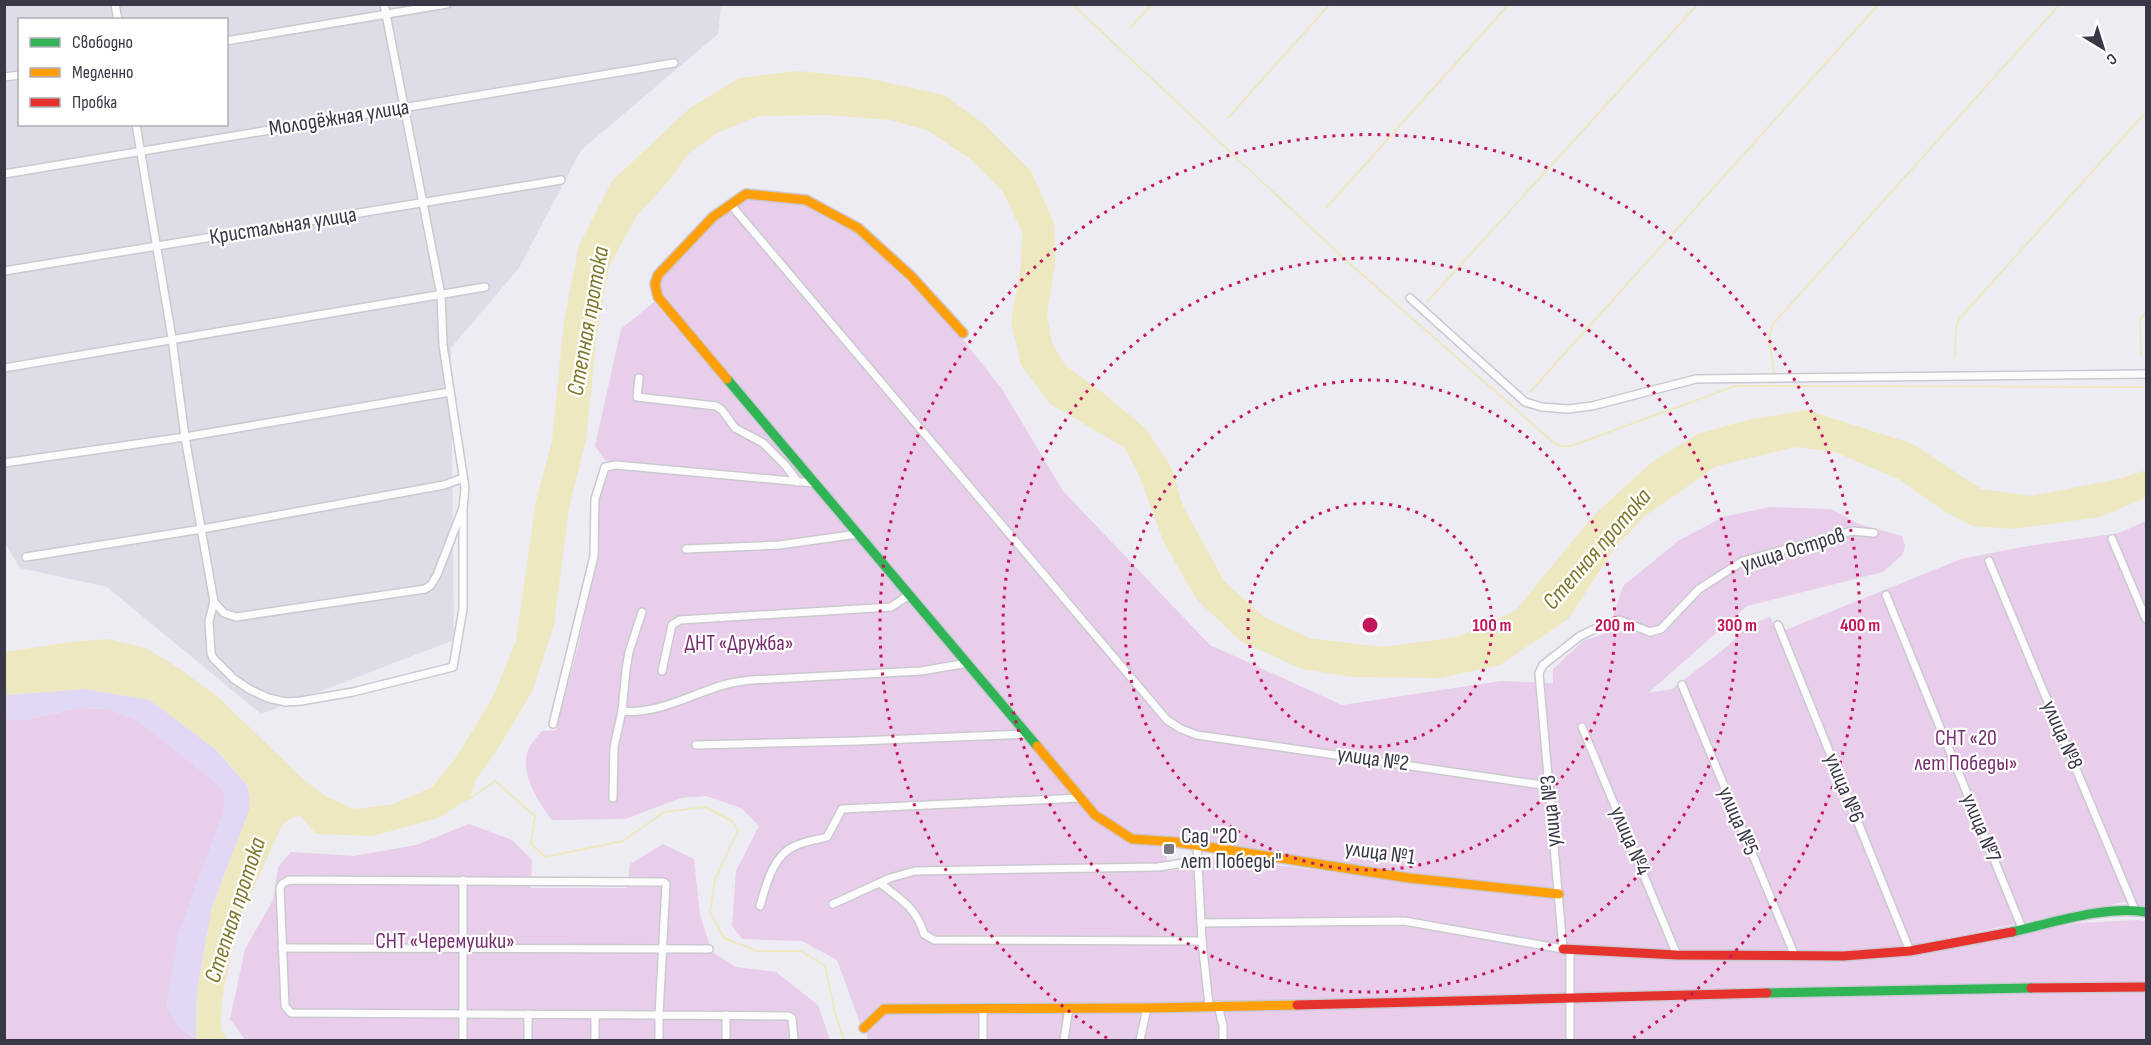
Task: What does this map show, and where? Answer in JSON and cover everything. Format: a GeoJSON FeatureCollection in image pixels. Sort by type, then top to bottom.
{"type":"FeatureCollection","features":[{"type":"Feature","properties":{"kind":"street"},"geometry":{"type":"LineString","coordinates":[[214,602],[224,613],[236,617],[425,589],[431,585],[437,575],[463,508],[465,499],[463,478],[443,345],[441,295],[384,4]]}},
{"type":"Feature","properties":{"kind":"street"},"geometry":{"type":"LineString","coordinates":[[228,41],[447,4]]}},
{"type":"Feature","properties":{"kind":"street","name":"Молодёжная улица"},"geometry":{"type":"LineString","coordinates":[[4,174],[674,63]]}},
{"type":"Feature","properties":{"kind":"street"},"geometry":{"type":"LineString","coordinates":[[136,126],[172,338],[185,437],[214,602],[209,621],[213,658],[234,679],[249,689],[268,698],[286,702],[353,692],[453,667],[463,609],[463,508]]}},
{"type":"Feature","properties":{"kind":"street","name":"Кристальная улица"},"geometry":{"type":"LineString","coordinates":[[4,271],[561,180]]}},
{"type":"Feature","properties":{"kind":"street","name":"улица №1"},"geometry":{"type":"LineString","coordinates":[[963,333],[911,276],[858,228],[806,200],[746,194],[735,200],[713,217],[658,274],[655,284],[658,297],[1095,815],[1132,839],[1197,846],[1409,878],[1559,894]]}},
{"type":"Feature","properties":{"kind":"street","name":"улица №2"},"geometry":{"type":"LineString","coordinates":[[731,205],[1167,720],[1197,735],[1549,786]]}},
{"type":"Feature","properties":{"kind":"street"},"geometry":{"type":"LineString","coordinates":[[4,368],[485,287]]}},
{"type":"Feature","properties":{"kind":"street"},"geometry":{"type":"LineString","coordinates":[[1410,298],[1525,402],[1542,407],[1568,409],[1592,406],[1696,379],[2146,374]]}},
{"type":"Feature","properties":{"kind":"street"},"geometry":{"type":"LineString","coordinates":[[639,378],[637,397],[716,406],[722,410],[735,428],[763,443],[798,482]]}},
{"type":"Feature","properties":{"kind":"street"},"geometry":{"type":"LineString","coordinates":[[4,463],[185,437],[450,392]]}},
{"type":"Feature","properties":{"kind":"street"},"geometry":{"type":"LineString","coordinates":[[553,724],[594,556],[595,499],[605,467],[616,465],[814,483]]}},
{"type":"Feature","properties":{"kind":"street"},"geometry":{"type":"LineString","coordinates":[[26,557],[202,529],[444,485],[463,478]]}},
{"type":"Feature","properties":{"kind":"street","name":"улица Остров"},"geometry":{"type":"LineString","coordinates":[[1539,673],[1543,665],[1580,636],[1603,625],[1619,620],[1650,632],[1660,628],[1699,589],[1743,561],[1852,531],[1874,533]]}},
{"type":"Feature","properties":{"kind":"street"},"geometry":{"type":"LineString","coordinates":[[686,549],[780,545],[858,534]]}},
{"type":"Feature","properties":{"kind":"street"},"geometry":{"type":"LineString","coordinates":[[2112,539],[2146,619]]}},
{"type":"Feature","properties":{"kind":"street","name":"улица №8"},"geometry":{"type":"LineString","coordinates":[[1989,561],[2135,910]]}},
{"type":"Feature","properties":{"kind":"street"},"geometry":{"type":"LineString","coordinates":[[662,671],[672,625],[680,620],[891,607],[909,595]]}},
{"type":"Feature","properties":{"kind":"street","name":"улица №7"},"geometry":{"type":"LineString","coordinates":[[1886,595],[2022,928]]}},
{"type":"Feature","properties":{"kind":"street"},"geometry":{"type":"LineString","coordinates":[[613,798],[614,747],[622,711],[629,652],[642,612]]}},
{"type":"Feature","properties":{"kind":"street","name":"улица №6"},"geometry":{"type":"LineString","coordinates":[[1778,625],[1910,951]]}},
{"type":"Feature","properties":{"kind":"street"},"geometry":{"type":"LineString","coordinates":[[622,711],[633,712],[671,704],[728,684],[751,680],[921,671],[968,663]]}},
{"type":"Feature","properties":{"kind":"street","name":"улица №3"},"geometry":{"type":"LineString","coordinates":[[1539,673],[1566,950],[1570,1041]]}},
{"type":"Feature","properties":{"kind":"street","name":"улица №5"},"geometry":{"type":"LineString","coordinates":[[1682,685],[1795,956]]}},
{"type":"Feature","properties":{"kind":"street","name":"улица №4"},"geometry":{"type":"LineString","coordinates":[[1582,727],[1677,955]]}},
{"type":"Feature","properties":{"kind":"street"},"geometry":{"type":"LineString","coordinates":[[696,745],[1027,734]]}},
{"type":"Feature","properties":{"kind":"street"},"geometry":{"type":"LineString","coordinates":[[760,906],[767,881],[778,859],[793,846],[827,837],[842,809],[1080,798]]}},
{"type":"Feature","properties":{"kind":"street"},"geometry":{"type":"LineString","coordinates":[[1197,846],[1202,941],[1214,1005],[1223,1026],[1222,1041]]}},
{"type":"Feature","properties":{"kind":"street"},"geometry":{"type":"LineString","coordinates":[[833,904],[880,883],[915,871],[1158,867],[1196,861]]}},
{"type":"Feature","properties":{"kind":"street"},"geometry":{"type":"LineString","coordinates":[[463,880],[463,1041]]}},
{"type":"Feature","properties":{"kind":"street"},"geometry":{"type":"LineString","coordinates":[[659,1041],[659,1015],[666,884],[664,882],[286,881],[280,888],[285,1006],[291,1013],[528,1014],[595,1015],[659,1015],[788,1016],[792,1018],[794,1041]]}},
{"type":"Feature","properties":{"kind":"street"},"geometry":{"type":"LineString","coordinates":[[880,883],[914,911],[924,934],[934,940],[1202,941]]}},
{"type":"Feature","properties":{"kind":"street"},"geometry":{"type":"LineString","coordinates":[[1202,923],[1404,921],[1566,950],[1677,955],[1843,956],[1910,951],[1970,941],[2108,911],[2146,912]]}},
{"type":"Feature","properties":{"kind":"street"},"geometry":{"type":"LineString","coordinates":[[282,948],[709,949]]}},
{"type":"Feature","properties":{"kind":"street"},"geometry":{"type":"LineString","coordinates":[[864,1028],[884,1009],[1147,1008],[1851,990],[2146,987]]}},
{"type":"Feature","properties":{"kind":"street"},"geometry":{"type":"LineString","coordinates":[[983,1008],[983,1041]]}},
{"type":"Feature","properties":{"kind":"street"},"geometry":{"type":"LineString","coordinates":[[1064,1041],[1069,1008]]}},
{"type":"Feature","properties":{"kind":"street"},"geometry":{"type":"LineString","coordinates":[[1140,1041],[1147,1008]]}},
{"type":"Feature","properties":{"kind":"street"},"geometry":{"type":"LineString","coordinates":[[528,1014],[528,1041]]}},
{"type":"Feature","properties":{"kind":"street"},"geometry":{"type":"LineString","coordinates":[[594,1041],[595,1015]]}},
{"type":"Feature","properties":{"kind":"street"},"geometry":{"type":"LineString","coordinates":[[726,1016],[726,1041]]}},
{"type":"Feature","properties":{"kind":"shaded area"},"geometry":{"type":"Polygon","coordinates":[[[4,5],[721,5],[718,34],[581,150],[519,268],[451,348],[454,640],[261,714],[107,587],[20,568],[4,542],[4,5]]]}},
{"type":"Feature","properties":{"kind":"green space"},"geometry":{"type":"Polygon","coordinates":[[[746,197],[804,203],[854,231],[961,337],[1002,389],[1063,491],[1210,645],[1342,705],[1501,681],[1553,683],[1553,669],[1583,641],[1608,632],[1623,586],[1678,541],[1723,517],[1770,507],[1831,509],[1859,524],[1902,536],[1905,546],[1903,554],[1883,572],[1747,606],[1648,693],[1672,689],[1729,645],[1747,626],[1770,617],[1778,633],[1961,559],[2022,547],[2119,533],[2146,521],[2146,907],[2124,902],[1887,950],[1820,952],[1581,949],[1524,943],[1578,956],[1839,961],[1939,951],[2078,923],[2146,921],[2146,1040],[868,1040],[866,1032],[885,1011],[1192,1012],[1192,1003],[881,1004],[860,1023],[837,960],[802,941],[742,939],[732,926],[736,871],[759,826],[741,808],[706,796],[681,798],[625,819],[552,820],[528,778],[526,759],[529,747],[542,731],[556,730],[578,646],[598,552],[598,504],[611,461],[605,460],[595,446],[621,329],[654,302],[1090,814],[1128,843],[1167,848],[1167,871],[1202,866],[1204,856],[1403,881],[1402,872],[1136,834],[1106,819],[1070,780],[659,292],[659,279],[715,219],[746,197]]]}},
{"type":"Feature","properties":{"kind":"green space"},"geometry":{"type":"Polygon","coordinates":[[[78,708],[109,709],[137,720],[215,782],[224,793],[224,808],[178,1027],[198,1040],[5,1040],[5,719],[24,720],[78,708]]]}},
{"type":"Feature","properties":{"kind":"green space","name":"СНТ «Черемушки»"},"geometry":{"type":"Polygon","coordinates":[[[469,824],[512,840],[532,860],[531,888],[627,888],[630,864],[663,844],[694,859],[700,915],[712,952],[736,967],[776,972],[818,1005],[830,1040],[245,1040],[230,1019],[245,949],[273,900],[278,867],[291,852],[354,856],[416,845],[469,824]]]}},
{"type":"Feature","properties":{"kind":"sand"},"geometry":{"type":"Polygon","coordinates":[[[85,689],[150,700],[215,749],[247,785],[250,799],[249,811],[212,907],[197,991],[196,1038],[178,1027],[166,1006],[178,934],[224,809],[224,793],[215,782],[137,720],[109,709],[77,708],[24,720],[5,719],[5,695],[85,689]]]}},
{"type":"Feature","properties":{"kind":"water","name":"Степная протока"},"geometry":{"type":"Polygon","coordinates":[[[798,71],[867,78],[944,95],[984,124],[1031,171],[1054,223],[1055,264],[1047,315],[1052,343],[1066,366],[1102,392],[1146,429],[1171,467],[1183,506],[1224,581],[1264,617],[1309,638],[1382,647],[1457,637],[1515,611],[1594,515],[1653,461],[1698,434],[1747,420],[1807,410],[1913,444],[1981,489],[2031,496],[2119,479],[2146,470],[2146,498],[2100,517],[2013,529],[1972,526],[1945,512],[1900,480],[1835,452],[1795,447],[1717,466],[1645,516],[1617,545],[1568,619],[1500,665],[1440,678],[1351,677],[1302,669],[1242,642],[1197,600],[1164,543],[1139,475],[1125,448],[1050,404],[1021,365],[1011,322],[1021,265],[1022,232],[1003,192],[970,159],[929,131],[891,120],[825,115],[758,116],[717,133],[688,154],[671,178],[636,217],[609,267],[597,332],[586,440],[569,508],[554,625],[533,690],[497,750],[477,778],[469,799],[438,818],[373,836],[316,834],[300,816],[293,817],[282,825],[238,923],[222,998],[221,1029],[228,1040],[198,1040],[196,1038],[197,991],[212,907],[249,811],[250,799],[247,785],[215,749],[150,700],[85,689],[5,695],[5,652],[108,639],[146,648],[218,697],[304,780],[327,797],[354,809],[394,804],[432,787],[455,759],[492,699],[516,641],[536,501],[552,441],[564,320],[579,245],[612,181],[690,108],[739,78],[798,71]]]}},
{"type":"Feature","properties":{"kind":"waterway"},"geometry":{"type":"LineString","coordinates":[[1072,4],[1349,263],[1554,443],[1561,446],[1571,446],[1735,386],[2146,387]]}},
{"type":"Feature","properties":{"kind":"waterway"},"geometry":{"type":"LineString","coordinates":[[1131,27],[1152,4]]}},
{"type":"Feature","properties":{"kind":"waterway"},"geometry":{"type":"LineString","coordinates":[[1228,118],[1330,4]]}},
{"type":"Feature","properties":{"kind":"waterway"},"geometry":{"type":"LineString","coordinates":[[1326,208],[1509,4]]}},
{"type":"Feature","properties":{"kind":"waterway"},"geometry":{"type":"LineString","coordinates":[[1427,302],[1698,4]]}},
{"type":"Feature","properties":{"kind":"waterway"},"geometry":{"type":"LineString","coordinates":[[1530,392],[1879,4]]}},
{"type":"Feature","properties":{"kind":"waterway"},"geometry":{"type":"LineString","coordinates":[[1776,386],[1769,338],[1773,324],[2060,4]]}},
{"type":"Feature","properties":{"kind":"waterway"},"geometry":{"type":"LineString","coordinates":[[1955,357],[1956,327],[1959,319],[2146,112]]}},
{"type":"Feature","properties":{"kind":"waterway"},"geometry":{"type":"LineString","coordinates":[[2141,356],[2140,319],[2146,312]]}},
{"type":"Feature","properties":{"kind":"waterway"},"geometry":{"type":"LineString","coordinates":[[469,799],[495,781],[535,816],[531,844],[545,857],[623,841],[664,812],[705,807],[732,821],[738,830],[715,879],[710,912],[724,938],[757,951],[801,951],[825,966],[835,1013],[844,1040]]}},
{"type":"Feature","properties":{"kind":"traffic: fast"},"geometry":{"type":"LineString","coordinates":[[727,379],[1037,746]]}},
{"type":"Feature","properties":{"kind":"traffic: fast"},"geometry":{"type":"LineString","coordinates":[[2012,932],[2097,913],[2130,910],[2146,912]]}},
{"type":"Feature","properties":{"kind":"traffic: fast"},"geometry":{"type":"LineString","coordinates":[[1767,993],[2031,988]]}},
{"type":"Feature","properties":{"kind":"traffic: slow"},"geometry":{"type":"LineString","coordinates":[[727,379],[658,297],[655,284],[658,275],[713,217],[746,194],[806,200],[858,228],[911,276],[963,333]]}},
{"type":"Feature","properties":{"kind":"traffic: slow"},"geometry":{"type":"LineString","coordinates":[[1037,746],[1095,815],[1132,839],[1176,842],[1409,878],[1559,894]]}},
{"type":"Feature","properties":{"kind":"traffic: slow"},"geometry":{"type":"LineString","coordinates":[[864,1028],[884,1009],[1297,1005]]}},
{"type":"Feature","properties":{"kind":"traffic: jam"},"geometry":{"type":"LineString","coordinates":[[1563,949],[1677,955],[1843,956],[1910,951],[2012,932]]}},
{"type":"Feature","properties":{"kind":"traffic: jam"},"geometry":{"type":"LineString","coordinates":[[2031,988],[2146,987]]}},
{"type":"Feature","properties":{"kind":"traffic: jam"},"geometry":{"type":"LineString","coordinates":[[1297,1005],[1767,993]]}},
{"type":"Feature","properties":{"kind":"place","name":"Сад \"20 лет Победы\""},"geometry":{"type":"Point","coordinates":[1169,849]}},
{"type":"Feature","properties":{"kind":"park label","name":"ДНТ «Дружба»"},"geometry":{"type":"Point","coordinates":[739,643]}},
{"type":"Feature","properties":{"kind":"park label","name":"СНТ «20 лет Победы»"},"geometry":{"type":"Point","coordinates":[1966,750]}}]}
